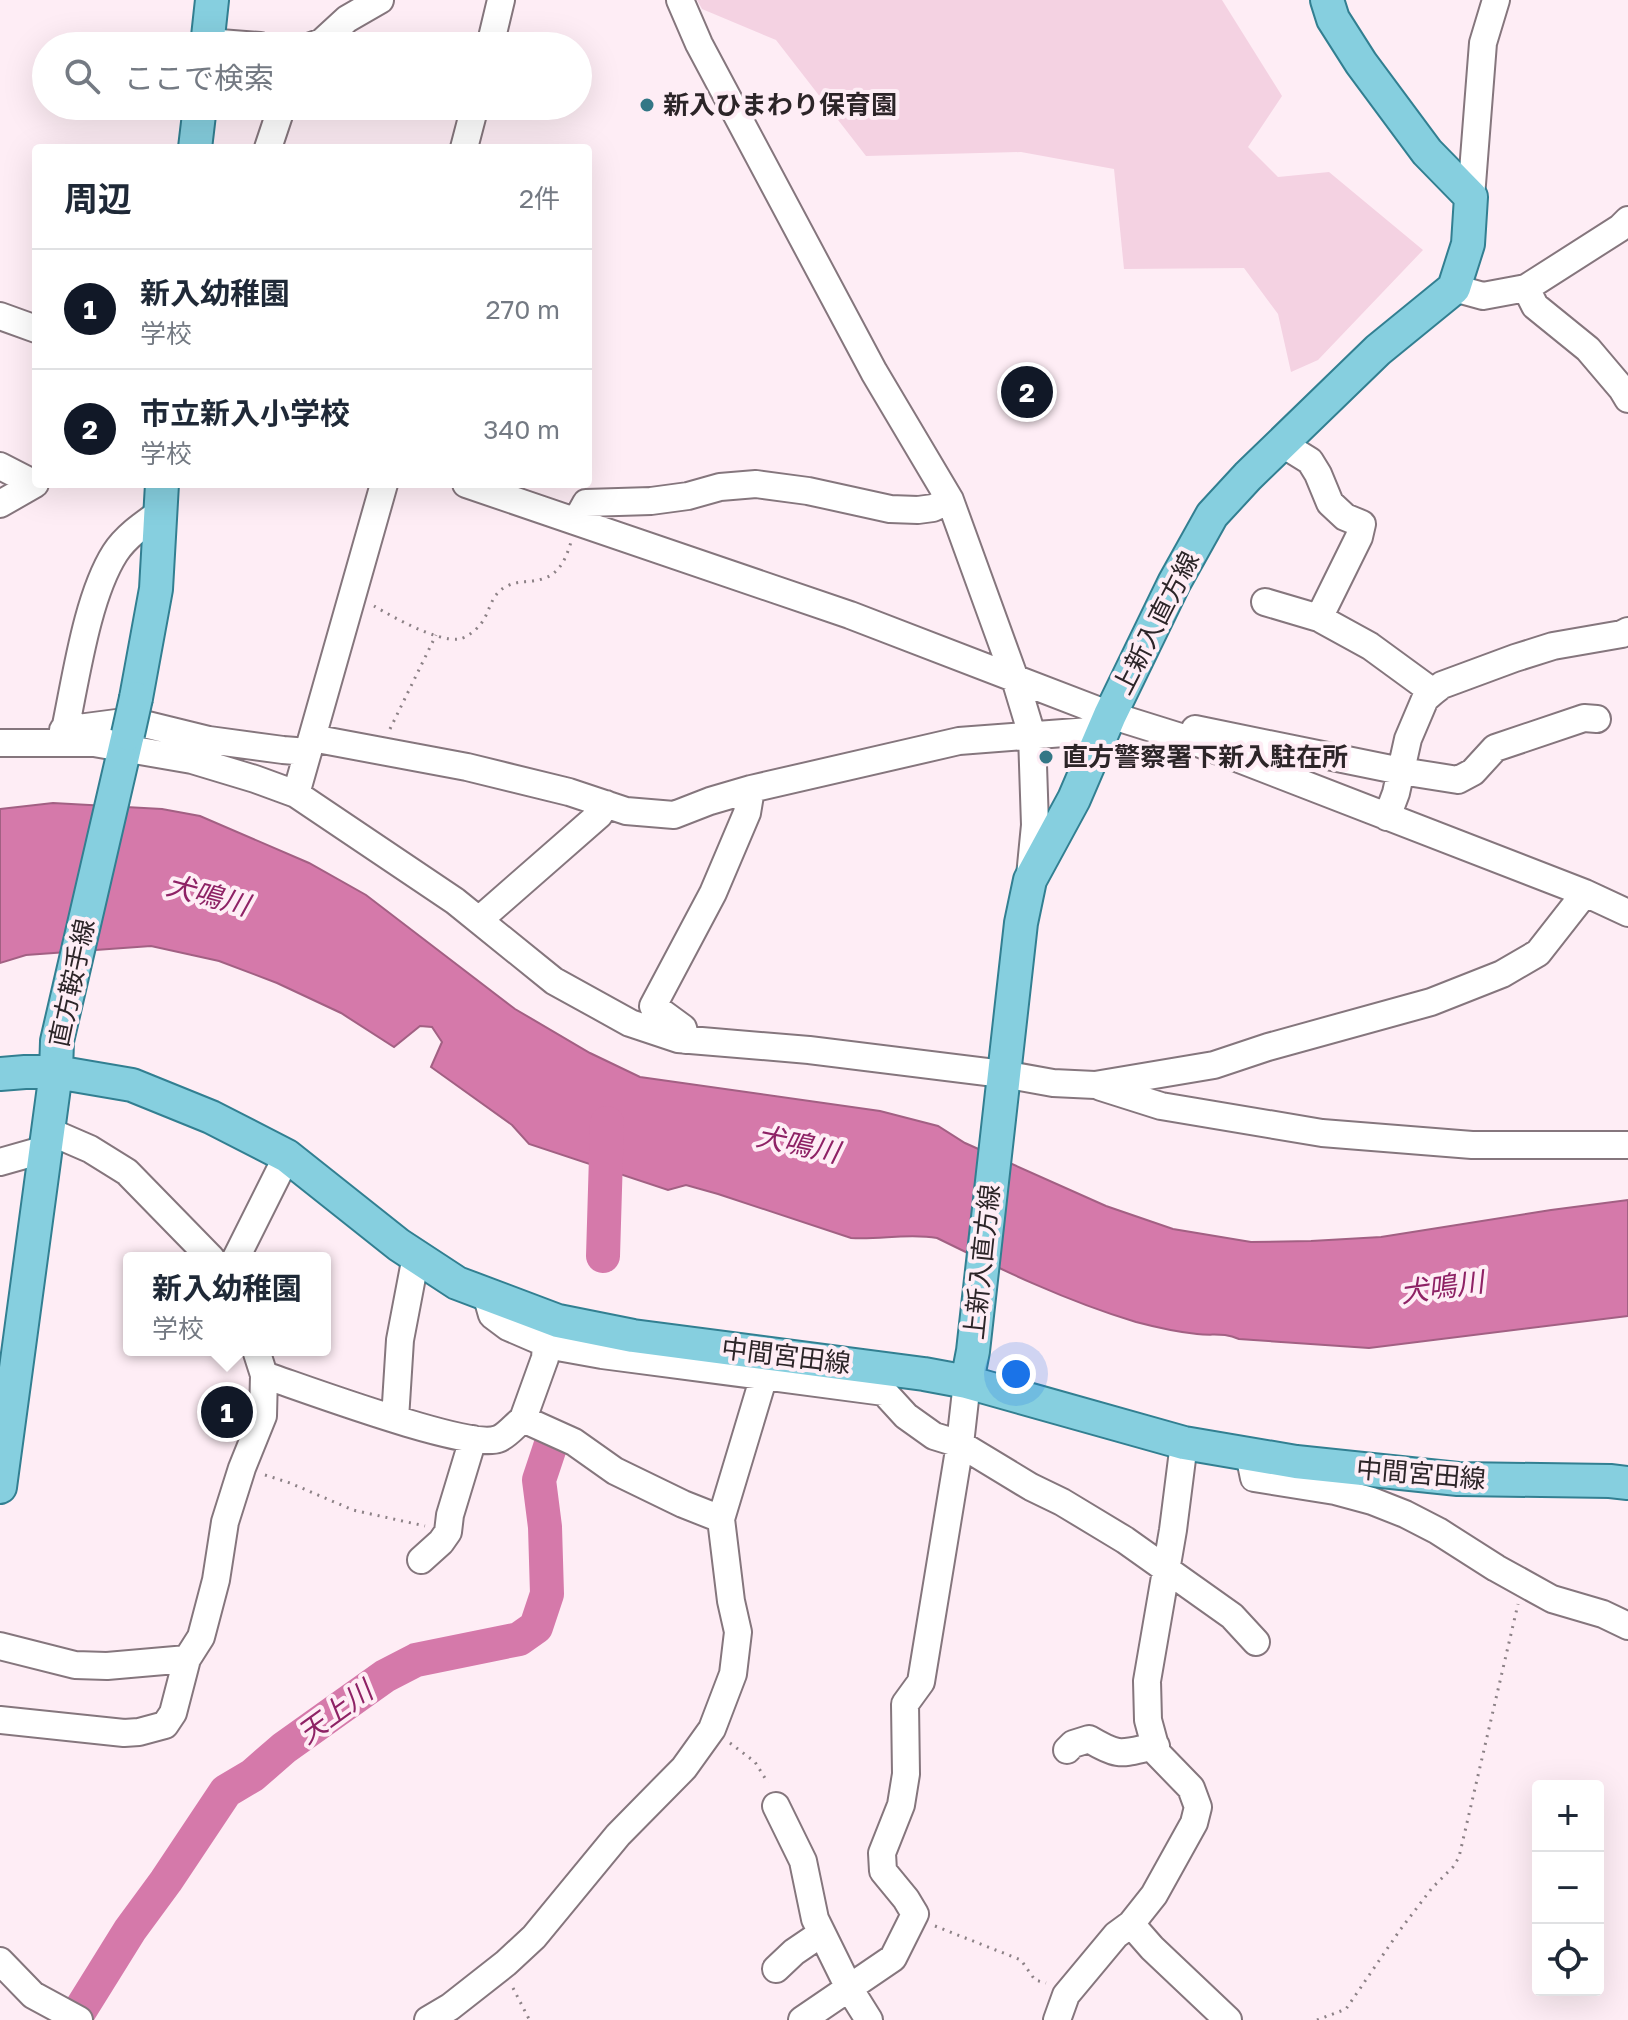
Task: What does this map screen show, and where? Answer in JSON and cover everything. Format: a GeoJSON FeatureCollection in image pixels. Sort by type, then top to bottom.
{"type":"FeatureCollection","features":[{"type":"Feature","properties":{"kind":"main road"},"geometry":{"type":"LineString","coordinates":[[208,32],[212,0]]}},
{"type":"Feature","properties":{"kind":"main road"},"geometry":{"type":"LineString","coordinates":[[1327,0],[1333,19],[1361,63],[1427,152],[1471,197],[1468,244],[1454,288]]}},
{"type":"Feature","properties":{"kind":"main road"},"geometry":{"type":"LineString","coordinates":[[195,144],[198,120]]}},
{"type":"Feature","properties":{"kind":"main road","name":"上新入直方線"},"geometry":{"type":"LineString","coordinates":[[970,1366],[1021,923],[1030,880],[1074,799],[1106,722],[1174,583],[1212,515],[1281,443],[1378,350],[1454,288]]}},
{"type":"Feature","properties":{"kind":"main road","name":"直方鞍手線"},"geometry":{"type":"LineString","coordinates":[[0,1487],[56,1056],[136,698],[156,589],[161,498]]}},
{"type":"Feature","properties":{"kind":"main road","name":"中間宮田線"},"geometry":{"type":"LineString","coordinates":[[0,1074],[25,1072],[56,1056],[211,1117],[287,1156],[399,1245],[457,1283],[558,1321],[633,1336],[909,1372],[970,1366],[1184,1443],[1296,1462],[1458,1479],[1628,1483]]}},
{"type":"Feature","properties":{"kind":"street"},"geometry":{"type":"LineString","coordinates":[[493,32],[501,0]]}},
{"type":"Feature","properties":{"kind":"street"},"geometry":{"type":"LineString","coordinates":[[680,0],[699,44],[874,372],[950,500],[1032,735],[1035,825],[1030,880]]}},
{"type":"Feature","properties":{"kind":"street"},"geometry":{"type":"LineString","coordinates":[[1471,197],[1483,43],[1496,0]]}},
{"type":"Feature","properties":{"kind":"street"},"geometry":{"type":"LineString","coordinates":[[332,32],[363,4]]}},
{"type":"Feature","properties":{"kind":"street"},"geometry":{"type":"LineString","coordinates":[[269,144],[277,120]]}},
{"type":"Feature","properties":{"kind":"street"},"geometry":{"type":"LineString","coordinates":[[465,144],[471,120]]}},
{"type":"Feature","properties":{"kind":"street"},"geometry":{"type":"LineString","coordinates":[[1454,288],[1483,296],[1526,288],[1628,220]]}},
{"type":"Feature","properties":{"kind":"street"},"geometry":{"type":"LineString","coordinates":[[1526,288],[1535,306],[1588,349],[1628,399]]}},
{"type":"Feature","properties":{"kind":"street"},"geometry":{"type":"LineString","coordinates":[[0,316],[32,328]]}},
{"type":"Feature","properties":{"kind":"street"},"geometry":{"type":"LineString","coordinates":[[1281,443],[1310,461],[1330,503],[1345,517],[1362,524],[1359,537],[1319,618]]}},
{"type":"Feature","properties":{"kind":"street"},"geometry":{"type":"LineString","coordinates":[[0,466],[32,482]]}},
{"type":"Feature","properties":{"kind":"street"},"geometry":{"type":"LineString","coordinates":[[576,521],[586,503],[651,501],[688,496],[720,487],[756,484],[808,491],[890,509],[933,508],[950,500]]}},
{"type":"Feature","properties":{"kind":"street"},"geometry":{"type":"LineString","coordinates":[[0,504],[32,486]]}},
{"type":"Feature","properties":{"kind":"street"},"geometry":{"type":"LineString","coordinates":[[296,794],[383,488]]}},
{"type":"Feature","properties":{"kind":"street"},"geometry":{"type":"LineString","coordinates":[[478,488],[850,615],[1015,679],[1106,722],[1161,731],[1190,740],[1585,893],[1628,913]]}},
{"type":"Feature","properties":{"kind":"street"},"geometry":{"type":"LineString","coordinates":[[65,730],[99,587],[116,553],[161,498]]}},
{"type":"Feature","properties":{"kind":"street"},"geometry":{"type":"LineString","coordinates":[[1265,602],[1319,618],[1370,646],[1433,692]]}},
{"type":"Feature","properties":{"kind":"street"},"geometry":{"type":"LineString","coordinates":[[1387,817],[1396,793],[1408,739],[1419,712],[1425,699],[1442,685],[1553,646],[1628,631]]}},
{"type":"Feature","properties":{"kind":"street"},"geometry":{"type":"LineString","coordinates":[[1161,731],[1180,725],[1458,780],[1473,772],[1495,748],[1584,718],[1597,719]]}},
{"type":"Feature","properties":{"kind":"street"},"geometry":{"type":"LineString","coordinates":[[0,732],[65,730],[124,722],[209,740],[283,750],[310,745],[380,750],[569,792],[626,811],[674,815],[751,789],[959,741],[1032,735],[1106,722]]}},
{"type":"Feature","properties":{"kind":"street"},"geometry":{"type":"LineString","coordinates":[[0,743],[94,743],[125,748],[192,760],[296,794],[455,901],[554,981],[630,1023],[678,1039],[809,1050],[1002,1080],[1095,1085],[1214,1065],[1268,1047],[1399,1012],[1488,980],[1538,953],[1585,893]]}},
{"type":"Feature","properties":{"kind":"street"},"geometry":{"type":"LineString","coordinates":[[0,759],[125,748]]}},
{"type":"Feature","properties":{"kind":"street"},"geometry":{"type":"LineString","coordinates":[[686,1040],[683,1028],[653,1006],[713,893],[747,813],[751,789]]}},
{"type":"Feature","properties":{"kind":"street"},"geometry":{"type":"LineString","coordinates":[[479,920],[599,815],[606,804]]}},
{"type":"Feature","properties":{"kind":"street"},"geometry":{"type":"LineString","coordinates":[[1095,1085],[1161,1106],[1322,1133],[1472,1145],[1628,1145]]}},
{"type":"Feature","properties":{"kind":"street"},"geometry":{"type":"LineString","coordinates":[[0,1162],[60,1136],[90,1149],[127,1172],[205,1252]]}},
{"type":"Feature","properties":{"kind":"street"},"geometry":{"type":"LineString","coordinates":[[239,1252],[287,1156]]}},
{"type":"Feature","properties":{"kind":"street"},"geometry":{"type":"LineString","coordinates":[[395,1419],[400,1340],[416,1256]]}},
{"type":"Feature","properties":{"kind":"street"},"geometry":{"type":"LineString","coordinates":[[486,1294],[492,1315],[508,1327],[546,1344],[602,1355],[884,1392],[906,1416],[934,1436],[960,1444],[1125,1540],[1232,1616],[1256,1642]]}},
{"type":"Feature","properties":{"kind":"street"},"geometry":{"type":"LineString","coordinates":[[264,1375],[395,1419],[473,1439],[499,1439],[523,1419],[545,1358],[546,1344]]}},
{"type":"Feature","properties":{"kind":"street"},"geometry":{"type":"LineString","coordinates":[[0,1720],[124,1733],[165,1725],[173,1713],[187,1659],[201,1637],[216,1580],[225,1522],[263,1416],[264,1375],[258,1356]]}},
{"type":"Feature","properties":{"kind":"street"},"geometry":{"type":"LineString","coordinates":[[802,2020],[893,1958],[915,1914],[883,1871],[882,1853],[901,1805],[906,1774],[905,1704],[921,1682],[970,1366]]}},
{"type":"Feature","properties":{"kind":"street"},"geometry":{"type":"LineString","coordinates":[[428,2020],[502,1967],[534,1937],[618,1835],[684,1768],[712,1729],[733,1674],[738,1632],[721,1519],[764,1376]]}},
{"type":"Feature","properties":{"kind":"street"},"geometry":{"type":"LineString","coordinates":[[523,1419],[574,1442],[615,1471],[721,1519]]}},
{"type":"Feature","properties":{"kind":"street"},"geometry":{"type":"LineString","coordinates":[[421,1560],[448,1532],[450,1515],[473,1439]]}},
{"type":"Feature","properties":{"kind":"street"},"geometry":{"type":"LineString","coordinates":[[1057,2020],[1066,1995],[1154,1895],[1194,1823],[1198,1807],[1191,1788],[1157,1753],[1148,1720],[1147,1681],[1184,1443]]}},
{"type":"Feature","properties":{"kind":"street"},"geometry":{"type":"LineString","coordinates":[[1249,1454],[1254,1478],[1335,1491],[1405,1514],[1552,1599],[1603,1614],[1628,1626]]}},
{"type":"Feature","properties":{"kind":"street"},"geometry":{"type":"LineString","coordinates":[[0,1646],[75,1665],[107,1666],[187,1659]]}},
{"type":"Feature","properties":{"kind":"street"},"geometry":{"type":"LineString","coordinates":[[1067,1750],[1073,1744],[1089,1739],[1111,1752],[1156,1746]]}},
{"type":"Feature","properties":{"kind":"street"},"geometry":{"type":"LineString","coordinates":[[776,1806],[803,1861],[815,1919],[849,1988],[869,2020]]}},
{"type":"Feature","properties":{"kind":"street"},"geometry":{"type":"LineString","coordinates":[[1131,1924],[1228,2020]]}},
{"type":"Feature","properties":{"kind":"street"},"geometry":{"type":"LineString","coordinates":[[776,1969],[822,1933]]}},
{"type":"Feature","properties":{"kind":"street"},"geometry":{"type":"LineString","coordinates":[[0,1961],[33,1995],[70,2015]]}},
{"type":"Feature","properties":{"kind":"path"},"geometry":{"type":"LineString","coordinates":[[351,603],[373,606],[397,620],[436,635],[459,639],[481,625],[494,596],[505,587],[519,581],[543,579],[558,570],[565,562],[576,521]]}},
{"type":"Feature","properties":{"kind":"path"},"geometry":{"type":"LineString","coordinates":[[380,750],[436,635]]}},
{"type":"Feature","properties":{"kind":"path"},"geometry":{"type":"LineString","coordinates":[[242,1468],[290,1483],[353,1510],[448,1532]]}},
{"type":"Feature","properties":{"kind":"path"},"geometry":{"type":"LineString","coordinates":[[1317,2020],[1346,2009],[1400,1930],[1459,1857],[1525,1584]]}},
{"type":"Feature","properties":{"kind":"path"},"geometry":{"type":"LineString","coordinates":[[712,1729],[755,1762],[767,1779],[776,1806]]}},
{"type":"Feature","properties":{"kind":"path"},"geometry":{"type":"LineString","coordinates":[[913,1918],[1021,1960],[1035,1980],[1070,1991]]}},
{"type":"Feature","properties":{"kind":"path"},"geometry":{"type":"LineString","coordinates":[[502,1967],[529,2019],[534,2020]]}},
{"type":"Feature","properties":{"kind":"shaded area"},"geometry":{"type":"Polygon","coordinates":[[[697,0],[1222,0],[1282,96],[1248,147],[1278,177],[1329,172],[1423,250],[1318,360],[1291,372],[1278,314],[1244,268],[1124,269],[1114,169],[1021,152],[866,156],[776,40],[702,9],[697,0]]]}},
{"type":"Feature","properties":{"kind":"water","name":"犬鳴川"},"geometry":{"type":"Polygon","coordinates":[[[53,803],[162,809],[200,816],[309,863],[366,895],[515,1009],[590,1053],[640,1077],[880,1111],[938,1126],[965,1143],[1106,1206],[1173,1229],[1251,1242],[1381,1237],[1628,1200],[1628,1316],[1369,1348],[1203,1335],[1136,1322],[1085,1305],[937,1238],[851,1238],[686,1185],[668,1190],[529,1144],[512,1125],[431,1067],[442,1042],[432,1027],[420,1026],[394,1047],[341,1013],[277,983],[219,961],[151,946],[26,955],[0,963],[0,809],[53,803]]]}},
{"type":"Feature","properties":{"kind":"waterway","name":"天上川"},"geometry":{"type":"LineString","coordinates":[[603,1256],[607,1123]]}},
{"type":"Feature","properties":{"kind":"waterway","name":"天上川"},"geometry":{"type":"LineString","coordinates":[[74,2020],[130,1930],[226,1791],[253,1775],[284,1748],[385,1676],[416,1660],[519,1639],[536,1627],[547,1594],[545,1527],[539,1480],[551,1444]]}},
{"type":"Feature","properties":{"kind":"place","name":"新入ひまわり保育園"},"geometry":{"type":"Point","coordinates":[647,105]}},
{"type":"Feature","properties":{"kind":"place","name":"市立新入小学校"},"geometry":{"type":"Point","coordinates":[1027,392]}},
{"type":"Feature","properties":{"kind":"place","name":"直方警察署下新入駐在所"},"geometry":{"type":"Point","coordinates":[1046,757]}},
{"type":"Feature","properties":{"kind":"place","name":"新入幼稚園"},"geometry":{"type":"Point","coordinates":[227,1412]}}]}
